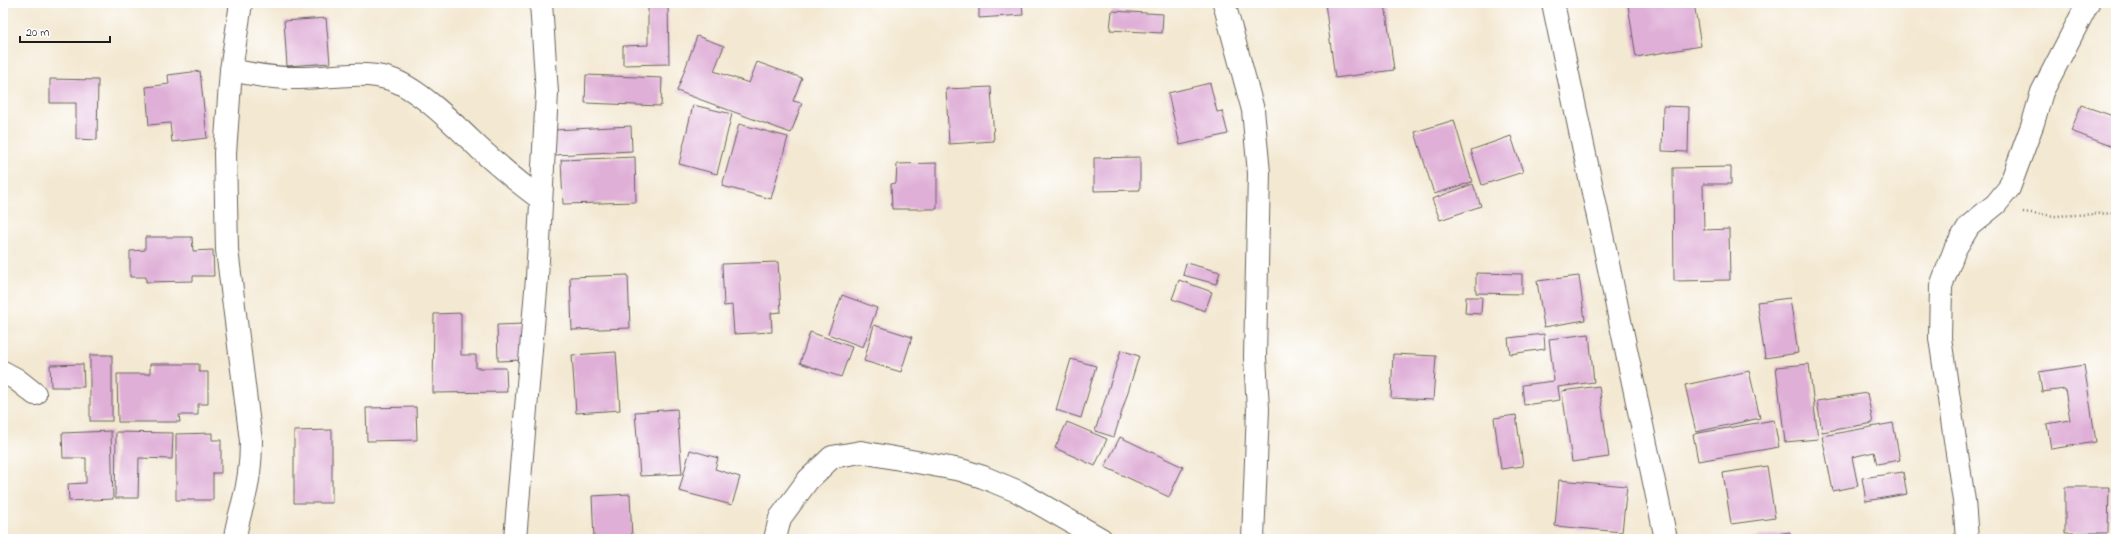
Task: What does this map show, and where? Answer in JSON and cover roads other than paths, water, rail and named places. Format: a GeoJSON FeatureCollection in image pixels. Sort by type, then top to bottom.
{"type":"FeatureCollection","features":[{"type":"Feature","properties":{"kind":"street"},"geometry":{"type":"LineString","coordinates":[[235,539],[236,526],[249,478],[251,441],[228,250],[225,153],[231,70],[241,3]]}},
{"type":"Feature","properties":{"kind":"street"},"geometry":{"type":"LineString","coordinates":[[515,539],[536,286],[547,93],[541,3]]}},
{"type":"Feature","properties":{"kind":"street"},"geometry":{"type":"LineString","coordinates":[[1224,3],[1253,110],[1259,173],[1255,358],[1258,409],[1253,539]]}},
{"type":"Feature","properties":{"kind":"street"},"geometry":{"type":"LineString","coordinates":[[1553,3],[1666,539]]}},
{"type":"Feature","properties":{"kind":"street"},"geometry":{"type":"LineString","coordinates":[[1967,539],[1964,502],[1940,338],[1941,286],[1955,249],[1969,226],[1996,204],[2009,188],[2033,123],[2042,92],[2088,3]]}},
{"type":"Feature","properties":{"kind":"street"},"geometry":{"type":"LineString","coordinates":[[231,70],[272,77],[300,78],[370,75],[391,79],[418,95],[439,111],[519,184],[541,199]]}},
{"type":"Feature","properties":{"kind":"street"},"geometry":{"type":"LineString","coordinates":[[3,372],[16,379],[35,394]]}},
{"type":"Feature","properties":{"kind":"street"},"geometry":{"type":"LineString","coordinates":[[775,539],[780,518],[808,480],[832,458],[861,452],[961,470],[983,477],[1019,492],[1101,539]]}}]}
